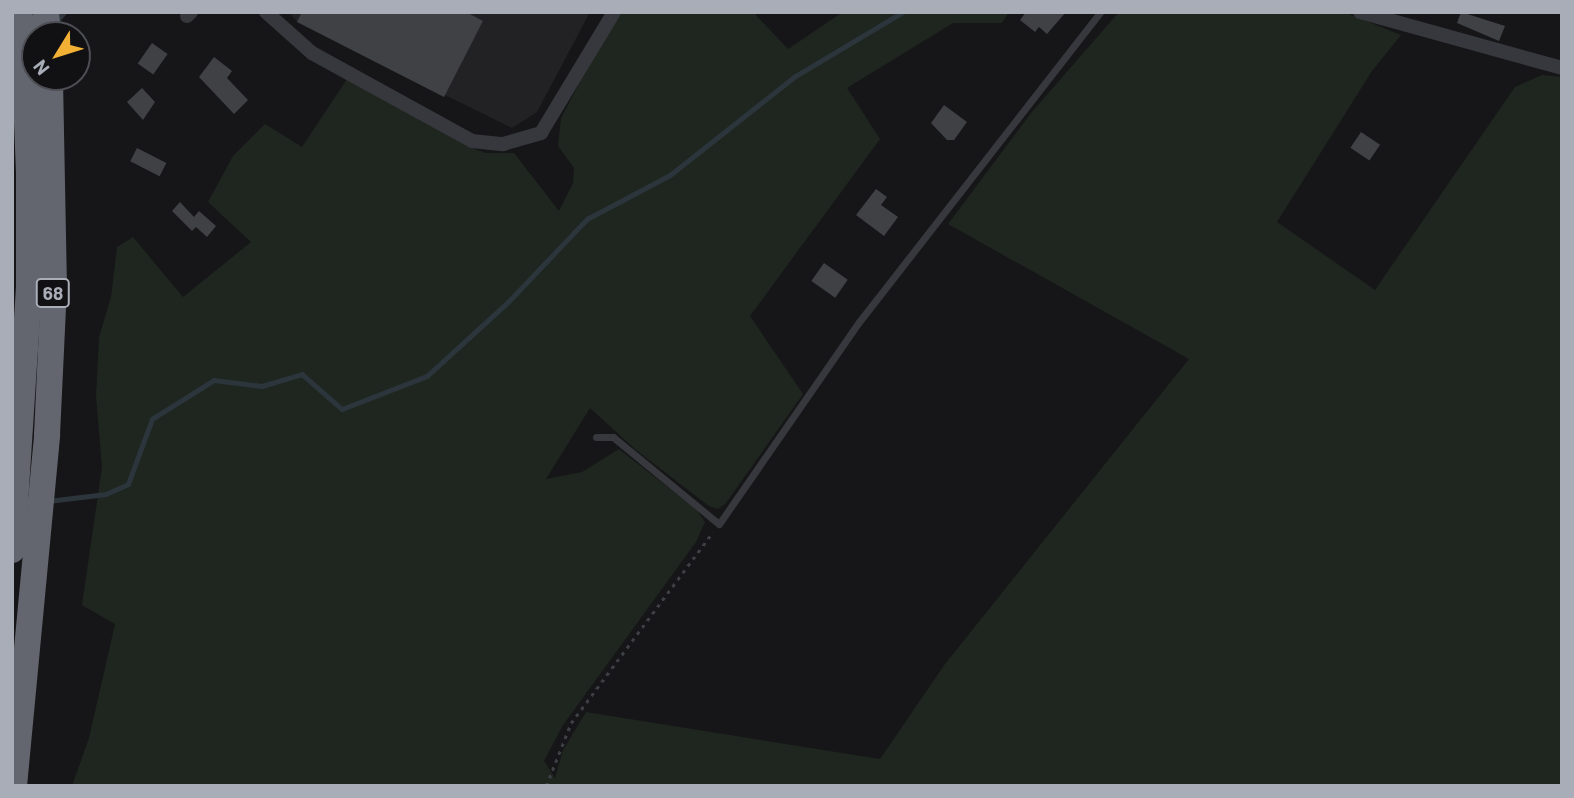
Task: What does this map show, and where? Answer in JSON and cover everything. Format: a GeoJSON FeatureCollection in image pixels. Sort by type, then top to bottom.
{"type":"FeatureCollection","features":[{"type":"Feature","properties":{"kind":"highway","name":"68"},"geometry":{"type":"LineString","coordinates":[[14,786],[35,579],[29,171],[22,18]]}},
{"type":"Feature","properties":{"kind":"highway","name":"68"},"geometry":{"type":"LineString","coordinates":[[12,550],[34,434],[54,288],[51,91]]}},
{"type":"Feature","properties":{"kind":"street"},"geometry":{"type":"LineString","coordinates":[[266,12],[312,53],[472,141],[503,144],[541,133],[566,99],[614,12]]}},
{"type":"Feature","properties":{"kind":"street"},"geometry":{"type":"LineString","coordinates":[[1360,12],[1562,68]]}},
{"type":"Feature","properties":{"kind":"lane"},"geometry":{"type":"LineString","coordinates":[[596,437],[612,437],[719,524],[859,322],[1100,12]]}},
{"type":"Feature","properties":{"kind":"path"},"geometry":{"type":"LineString","coordinates":[[546,786],[571,723],[719,524]]}},
{"type":"Feature","properties":{"kind":"shaded area"},"geometry":{"type":"Polygon","coordinates":[[[289,12],[590,12],[537,112],[512,128],[297,22],[289,12]]]}},
{"type":"Feature","properties":{"kind":"shaded area"},"geometry":{"type":"Polygon","coordinates":[[[617,12],[753,12],[788,49],[843,12],[1009,12],[1002,23],[953,23],[847,88],[880,139],[750,316],[803,394],[726,503],[718,509],[709,506],[636,450],[590,408],[546,479],[582,472],[619,449],[696,509],[705,522],[696,542],[563,725],[544,761],[555,778],[563,750],[586,712],[880,759],[945,664],[1189,359],[948,224],[1031,113],[1119,12],[1344,12],[1401,35],[1372,71],[1277,222],[1375,290],[1515,87],[1542,75],[1562,77],[1562,786],[72,786],[89,738],[115,624],[82,605],[102,467],[96,396],[99,337],[111,297],[117,247],[133,237],[183,297],[251,242],[208,202],[233,156],[265,124],[302,147],[347,79],[469,147],[486,153],[514,153],[559,211],[573,183],[574,168],[558,146],[561,118],[617,12]]]}},
{"type":"Feature","properties":{"kind":"building"},"geometry":{"type":"Polygon","coordinates":[[[302,12],[466,12],[483,21],[444,97],[297,22],[302,12]]]}},
{"type":"Feature","properties":{"kind":"building"},"geometry":{"type":"Polygon","coordinates":[[[1026,12],[1066,12],[1047,34],[1039,27],[1035,32],[1020,20],[1026,12]]]}},
{"type":"Feature","properties":{"kind":"building"},"geometry":{"type":"Polygon","coordinates":[[[1461,12],[1505,26],[1499,41],[1457,23],[1461,12]]]}},
{"type":"Feature","properties":{"kind":"building"},"geometry":{"type":"Polygon","coordinates":[[[152,43],[168,54],[153,74],[138,63],[152,43]]]}},
{"type":"Feature","properties":{"kind":"building"},"geometry":{"type":"Polygon","coordinates":[[[214,57],[232,71],[227,78],[248,100],[234,114],[199,77],[214,57]]]}},
{"type":"Feature","properties":{"kind":"building"},"geometry":{"type":"Polygon","coordinates":[[[142,88],[155,102],[143,120],[127,102],[142,88]]]}},
{"type":"Feature","properties":{"kind":"building"},"geometry":{"type":"Polygon","coordinates":[[[944,105],[967,122],[954,140],[947,140],[931,123],[944,105]]]}},
{"type":"Feature","properties":{"kind":"building"},"geometry":{"type":"Polygon","coordinates":[[[1361,132],[1380,145],[1369,161],[1350,148],[1361,132]]]}},
{"type":"Feature","properties":{"kind":"building"},"geometry":{"type":"Polygon","coordinates":[[[137,148],[166,163],[160,176],[130,161],[137,148]]]}},
{"type":"Feature","properties":{"kind":"building"},"geometry":{"type":"Polygon","coordinates":[[[876,189],[887,197],[881,205],[898,217],[884,236],[856,215],[876,189]]]}},
{"type":"Feature","properties":{"kind":"building"},"geometry":{"type":"Polygon","coordinates":[[[180,202],[194,217],[199,211],[216,226],[207,237],[196,227],[192,231],[172,211],[180,202]]]}},
{"type":"Feature","properties":{"kind":"building"},"geometry":{"type":"Polygon","coordinates":[[[824,263],[848,280],[835,298],[811,281],[824,263]]]}},
{"type":"Feature","properties":{"kind":"waterway"},"geometry":{"type":"LineString","coordinates":[[57,21],[64,12]]}},
{"type":"Feature","properties":{"kind":"waterway"},"geometry":{"type":"LineString","coordinates":[[48,501],[106,494],[128,484],[152,419],[214,380],[262,386],[302,374],[342,409],[427,376],[508,302],[587,219],[670,175],[794,77],[903,12]]}}]}
